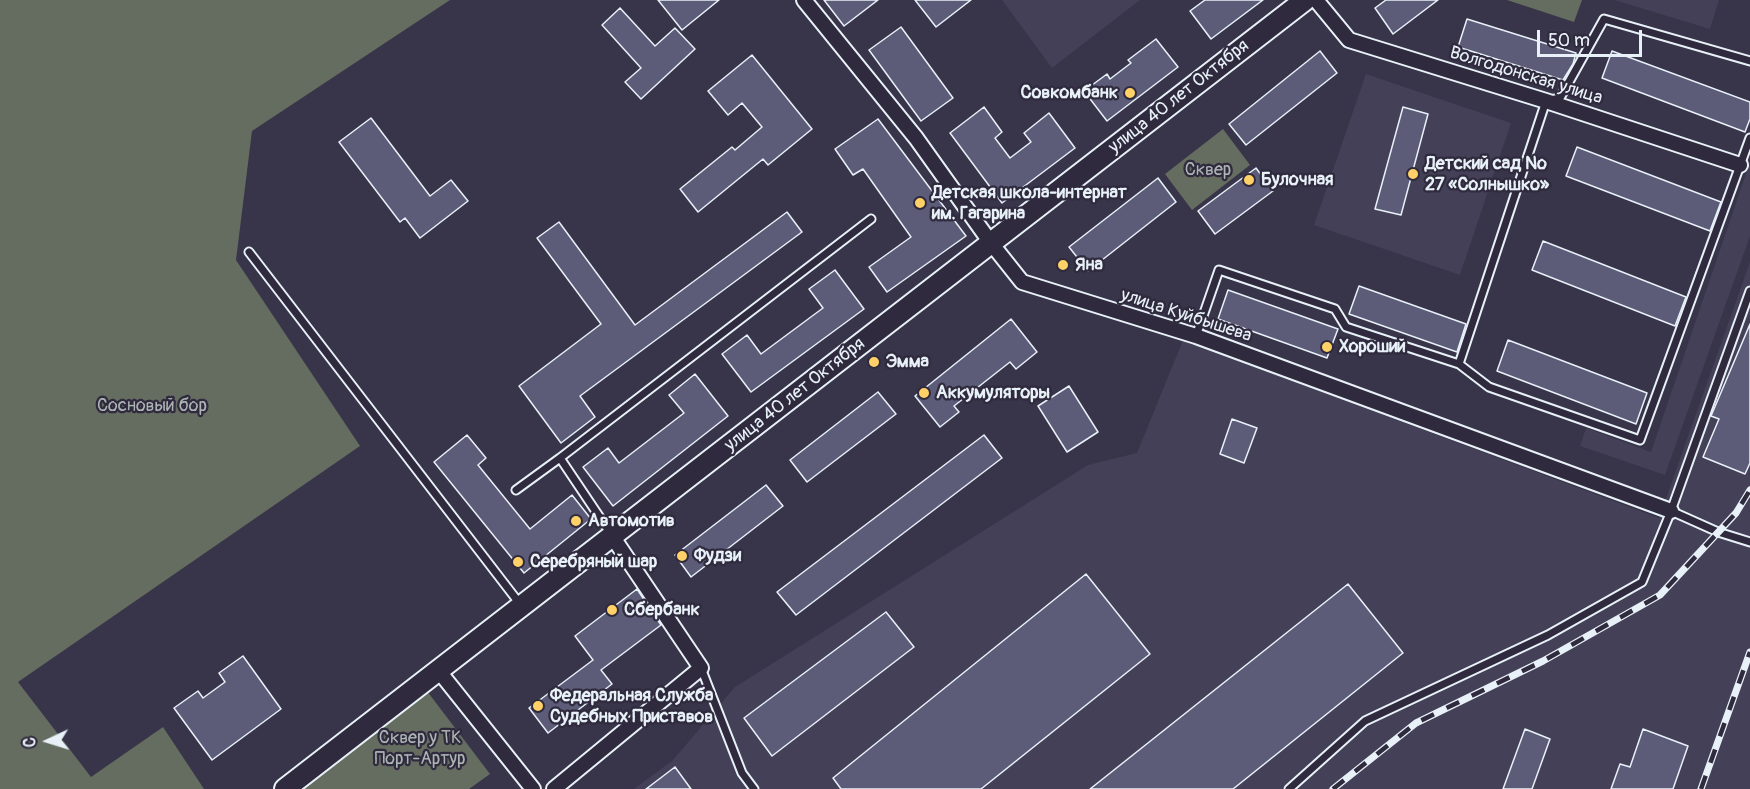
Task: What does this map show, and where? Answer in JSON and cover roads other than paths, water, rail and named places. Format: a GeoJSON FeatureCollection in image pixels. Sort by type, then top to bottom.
{"type":"FeatureCollection","features":[{"type":"Feature","properties":{"kind":"main road","name":"улица 40 лет Октября"},"geometry":{"type":"LineString","coordinates":[[285,789],[1305,0]]}},
{"type":"Feature","properties":{"kind":"street","name":"улица Куйбышева"},"geometry":{"type":"LineString","coordinates":[[804,0],[916,138],[991,243],[1022,282],[1196,336],[1671,511]]}},
{"type":"Feature","properties":{"kind":"street","name":"Волгодонская улица"},"geometry":{"type":"LineString","coordinates":[[1316,0],[1349,40],[1546,101],[1740,165]]}},
{"type":"Feature","properties":{"kind":"street"},"geometry":{"type":"LineString","coordinates":[[554,789],[701,668],[612,536]]}},
{"type":"Feature","properties":{"kind":"street"},"geometry":{"type":"LineString","coordinates":[[438,670],[533,789]]}},
{"type":"Feature","properties":{"kind":"lane"},"geometry":{"type":"LineString","coordinates":[[1459,364],[1546,101],[1560,98],[1604,19],[1750,61]]}},
{"type":"Feature","properties":{"kind":"lane"},"geometry":{"type":"LineString","coordinates":[[1196,336],[1219,270],[1335,309],[1346,327],[1459,364],[1489,387],[1640,440],[1750,138]]}},
{"type":"Feature","properties":{"kind":"lane"},"geometry":{"type":"LineString","coordinates":[[516,490],[871,219]]}},
{"type":"Feature","properties":{"kind":"lane"},"geometry":{"type":"LineString","coordinates":[[249,252],[522,606]]}},
{"type":"Feature","properties":{"kind":"lane"},"geometry":{"type":"LineString","coordinates":[[1289,789],[1365,721],[1548,635],[1642,582],[1671,511],[1750,291]]}},
{"type":"Feature","properties":{"kind":"lane"},"geometry":{"type":"LineString","coordinates":[[560,458],[612,536]]}},
{"type":"Feature","properties":{"kind":"lane"},"geometry":{"type":"LineString","coordinates":[[1671,511],[1718,532],[1750,542]]}},
{"type":"Feature","properties":{"kind":"lane"},"geometry":{"type":"LineString","coordinates":[[701,668],[742,773],[754,789]]}},
{"type":"Feature","properties":{"kind":"railway"},"geometry":{"type":"LineString","coordinates":[[1333,789],[1416,723],[1543,661],[1660,595],[1736,513],[1750,490]]}},
{"type":"Feature","properties":{"kind":"railway"},"geometry":{"type":"LineString","coordinates":[[1701,789],[1750,652]]}},
{"type":"Feature","properties":{"kind":"place","name":"Совкомбанк"},"geometry":{"type":"Point","coordinates":[1130,93]}},
{"type":"Feature","properties":{"kind":"place","name":"Детский сад № 27 «Солнышко»"},"geometry":{"type":"Point","coordinates":[1413,174]}},
{"type":"Feature","properties":{"kind":"place","name":"Булочная"},"geometry":{"type":"Point","coordinates":[1249,180]}},
{"type":"Feature","properties":{"kind":"place","name":"Детская школа-интернат им. Гагарина"},"geometry":{"type":"Point","coordinates":[920,203]}},
{"type":"Feature","properties":{"kind":"place","name":"Яна"},"geometry":{"type":"Point","coordinates":[1063,265]}},
{"type":"Feature","properties":{"kind":"place","name":"Хороший"},"geometry":{"type":"Point","coordinates":[1327,347]}},
{"type":"Feature","properties":{"kind":"place","name":"Эмма"},"geometry":{"type":"Point","coordinates":[874,362]}},
{"type":"Feature","properties":{"kind":"place","name":"Аккумуляторы"},"geometry":{"type":"Point","coordinates":[924,393]}},
{"type":"Feature","properties":{"kind":"place","name":"Автомотив"},"geometry":{"type":"Point","coordinates":[576,521]}},
{"type":"Feature","properties":{"kind":"place","name":"Фудзи"},"geometry":{"type":"Point","coordinates":[682,556]}},
{"type":"Feature","properties":{"kind":"place","name":"Серебряный шар"},"geometry":{"type":"Point","coordinates":[518,562]}},
{"type":"Feature","properties":{"kind":"place","name":"Сбербанк"},"geometry":{"type":"Point","coordinates":[612,610]}},
{"type":"Feature","properties":{"kind":"place","name":"Федеральная Служба Судебных Приставов"},"geometry":{"type":"Point","coordinates":[538,706]}},
{"type":"Feature","properties":{"kind":"park label","name":"Сквер"},"geometry":{"type":"Point","coordinates":[1208,170]}},
{"type":"Feature","properties":{"kind":"park label","name":"Сосновый бор"},"geometry":{"type":"Point","coordinates":[152,406]}},
{"type":"Feature","properties":{"kind":"park label","name":"Сквер у ТК Порт-Артур"},"geometry":{"type":"Point","coordinates":[420,748]}}]}
